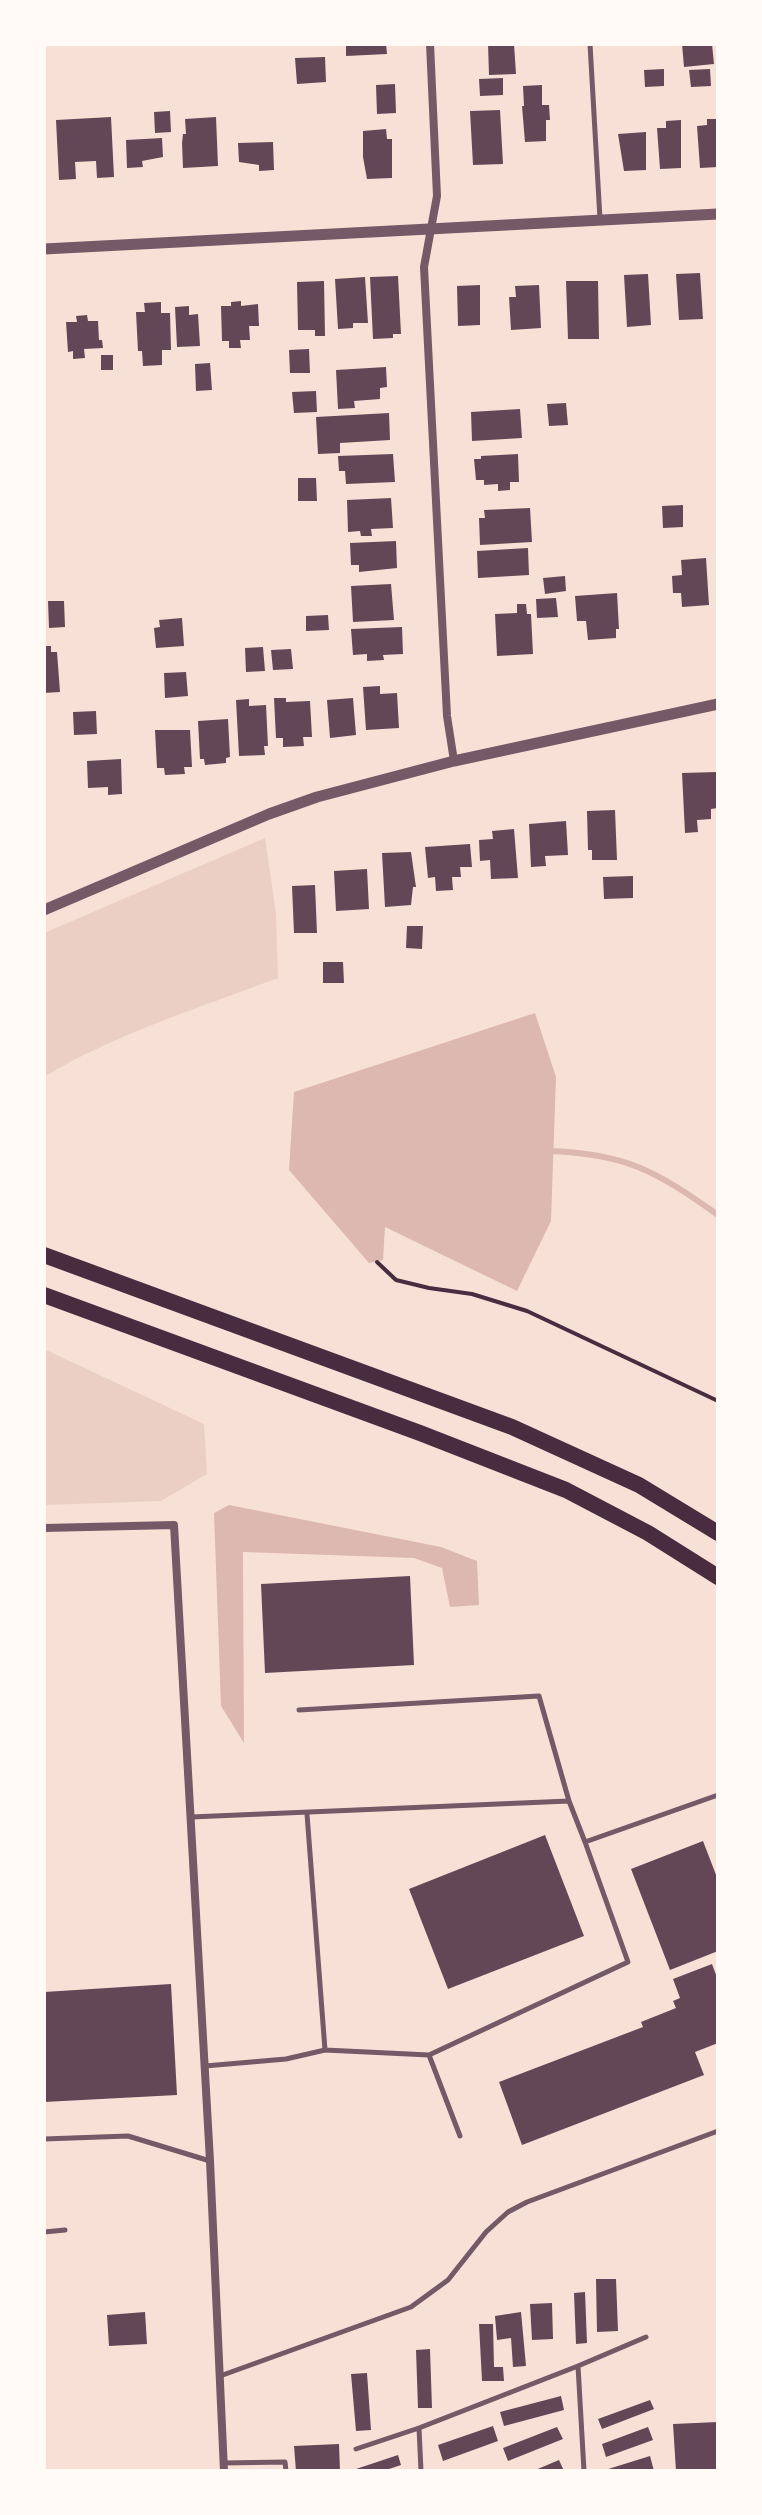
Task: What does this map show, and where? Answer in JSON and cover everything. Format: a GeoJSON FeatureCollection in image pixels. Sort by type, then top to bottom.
{"type":"FeatureCollection","features":[{"type":"Feature","properties":{"kind":"highway"},"geometry":{"type":"LineString","coordinates":[[44,1255],[512,1427],[639,1485],[718,1533]]}},
{"type":"Feature","properties":{"kind":"highway"},"geometry":{"type":"LineString","coordinates":[[44,1295],[566,1490],[648,1533],[718,1577]]}},
{"type":"Feature","properties":{"kind":"street"},"geometry":{"type":"LineString","coordinates":[[430,44],[437,196],[424,267],[447,716],[454,761]]}},
{"type":"Feature","properties":{"kind":"street"},"geometry":{"type":"LineString","coordinates":[[44,249],[718,214]]}},
{"type":"Feature","properties":{"kind":"street"},"geometry":{"type":"LineString","coordinates":[[44,910],[269,814],[377,780],[718,704]]}},
{"type":"Feature","properties":{"kind":"street"},"geometry":{"type":"LineString","coordinates":[[44,1528],[174,1525],[224,2467]]}},
{"type":"Feature","properties":{"kind":"lane"},"geometry":{"type":"LineString","coordinates":[[590,44],[600,220]]}},
{"type":"Feature","properties":{"kind":"lane"},"geometry":{"type":"LineString","coordinates":[[205,2066],[286,2059],[325,2050],[429,2055],[628,1962],[569,1801],[539,1696],[299,1710]]}},
{"type":"Feature","properties":{"kind":"lane"},"geometry":{"type":"LineString","coordinates":[[585,1842],[718,1795]]}},
{"type":"Feature","properties":{"kind":"lane"},"geometry":{"type":"LineString","coordinates":[[191,1817],[569,1801]]}},
{"type":"Feature","properties":{"kind":"lane"},"geometry":{"type":"LineString","coordinates":[[307,1814],[325,2050]]}},
{"type":"Feature","properties":{"kind":"lane"},"geometry":{"type":"LineString","coordinates":[[429,2055],[460,2136]]}},
{"type":"Feature","properties":{"kind":"lane"},"geometry":{"type":"LineString","coordinates":[[219,2376],[411,2307],[448,2280],[486,2232],[508,2212],[527,2202],[718,2131]]}},
{"type":"Feature","properties":{"kind":"lane"},"geometry":{"type":"LineString","coordinates":[[44,2139],[128,2136],[210,2161]]}},
{"type":"Feature","properties":{"kind":"lane"},"geometry":{"type":"LineString","coordinates":[[44,2232],[65,2230]]}},
{"type":"Feature","properties":{"kind":"lane"},"geometry":{"type":"LineString","coordinates":[[356,2449],[419,2428],[646,2337]]}},
{"type":"Feature","properties":{"kind":"lane"},"geometry":{"type":"LineString","coordinates":[[578,2366],[584,2471]]}},
{"type":"Feature","properties":{"kind":"lane"},"geometry":{"type":"LineString","coordinates":[[419,2428],[421,2471]]}},
{"type":"Feature","properties":{"kind":"lane"},"geometry":{"type":"LineString","coordinates":[[224,2467],[285,2462],[286,2471]]}},
{"type":"Feature","properties":{"kind":"path"},"geometry":{"type":"LineString","coordinates":[[377,1262],[396,1280],[472,1294],[527,1311],[718,1401]]}},
{"type":"Feature","properties":{"kind":"shaded area"},"geometry":{"type":"Polygon","coordinates":[[[265,838],[276,913],[278,978],[129,1034],[44,1077],[44,933],[265,838]]]}},
{"type":"Feature","properties":{"kind":"shaded area"},"geometry":{"type":"Polygon","coordinates":[[[535,1013],[556,1077],[551,1221],[517,1291],[385,1227],[383,1260],[369,1263],[289,1170],[294,1092],[535,1013]]]}},
{"type":"Feature","properties":{"kind":"shaded area"},"geometry":{"type":"Polygon","coordinates":[[[44,1349],[204,1424],[207,1474],[161,1501],[44,1505],[44,1349]]]}},
{"type":"Feature","properties":{"kind":"shaded area"},"geometry":{"type":"Polygon","coordinates":[[[229,1505],[441,1547],[477,1561],[479,1605],[450,1607],[442,1568],[414,1558],[243,1552],[244,1743],[221,1706],[214,1513],[229,1505]]]}},
{"type":"Feature","properties":{"kind":"building"},"geometry":{"type":"Polygon","coordinates":[[[346,44],[386,44],[387,54],[346,56],[346,44]]]}},
{"type":"Feature","properties":{"kind":"building"},"geometry":{"type":"Polygon","coordinates":[[[488,44],[514,44],[516,74],[489,75],[488,44]]]}},
{"type":"Feature","properties":{"kind":"building"},"geometry":{"type":"Polygon","coordinates":[[[682,44],[712,44],[714,64],[684,67],[682,44]]]}},
{"type":"Feature","properties":{"kind":"building"},"geometry":{"type":"Polygon","coordinates":[[[325,57],[326,82],[297,84],[295,58],[325,57]]]}},
{"type":"Feature","properties":{"kind":"building"},"geometry":{"type":"Polygon","coordinates":[[[664,69],[664,86],[645,87],[644,70],[664,69]]]}},
{"type":"Feature","properties":{"kind":"building"},"geometry":{"type":"Polygon","coordinates":[[[710,69],[711,86],[691,87],[689,70],[710,69]]]}},
{"type":"Feature","properties":{"kind":"building"},"geometry":{"type":"Polygon","coordinates":[[[503,78],[503,95],[480,96],[479,79],[503,78]]]}},
{"type":"Feature","properties":{"kind":"building"},"geometry":{"type":"Polygon","coordinates":[[[395,84],[396,113],[377,114],[376,85],[395,84]]]}},
{"type":"Feature","properties":{"kind":"building"},"geometry":{"type":"Polygon","coordinates":[[[542,85],[542,105],[549,105],[546,141],[525,142],[523,86],[542,85]]]}},
{"type":"Feature","properties":{"kind":"building"},"geometry":{"type":"Polygon","coordinates":[[[500,110],[503,164],[473,165],[470,111],[500,110]]]}},
{"type":"Feature","properties":{"kind":"building"},"geometry":{"type":"Polygon","coordinates":[[[170,111],[171,132],[155,133],[154,112],[170,111]]]}},
{"type":"Feature","properties":{"kind":"building"},"geometry":{"type":"Polygon","coordinates":[[[111,117],[114,177],[97,178],[96,161],[75,162],[76,179],[59,180],[56,120],[111,117]]]}},
{"type":"Feature","properties":{"kind":"building"},"geometry":{"type":"Polygon","coordinates":[[[216,117],[218,166],[183,168],[185,119],[216,117]]]}},
{"type":"Feature","properties":{"kind":"building"},"geometry":{"type":"Polygon","coordinates":[[[707,119],[718,119],[718,167],[700,168],[697,126],[707,125],[707,119]]]}},
{"type":"Feature","properties":{"kind":"building"},"geometry":{"type":"Polygon","coordinates":[[[681,120],[681,168],[660,169],[657,128],[666,128],[666,121],[681,120]]]}},
{"type":"Feature","properties":{"kind":"building"},"geometry":{"type":"Polygon","coordinates":[[[386,129],[387,139],[392,139],[392,178],[367,179],[363,131],[386,129]]]}},
{"type":"Feature","properties":{"kind":"building"},"geometry":{"type":"Polygon","coordinates":[[[646,132],[646,170],[624,171],[618,134],[646,132]]]}},
{"type":"Feature","properties":{"kind":"building"},"geometry":{"type":"Polygon","coordinates":[[[162,138],[163,157],[142,161],[143,167],[127,168],[126,140],[162,138]]]}},
{"type":"Feature","properties":{"kind":"building"},"geometry":{"type":"Polygon","coordinates":[[[273,142],[274,170],[259,171],[259,165],[239,162],[238,143],[273,142]]]}},
{"type":"Feature","properties":{"kind":"building"},"geometry":{"type":"Polygon","coordinates":[[[700,273],[703,319],[679,320],[676,274],[700,273]]]}},
{"type":"Feature","properties":{"kind":"building"},"geometry":{"type":"Polygon","coordinates":[[[648,274],[651,325],[627,327],[624,275],[648,274]]]}},
{"type":"Feature","properties":{"kind":"building"},"geometry":{"type":"Polygon","coordinates":[[[398,276],[401,334],[393,334],[393,338],[373,339],[370,277],[398,276]]]}},
{"type":"Feature","properties":{"kind":"building"},"geometry":{"type":"Polygon","coordinates":[[[365,277],[368,323],[353,323],[353,328],[338,329],[335,279],[365,277]]]}},
{"type":"Feature","properties":{"kind":"building"},"geometry":{"type":"Polygon","coordinates":[[[324,281],[325,336],[315,336],[315,330],[298,330],[297,282],[324,281]]]}},
{"type":"Feature","properties":{"kind":"building"},"geometry":{"type":"Polygon","coordinates":[[[566,281],[598,281],[599,339],[568,339],[566,281]]]}},
{"type":"Feature","properties":{"kind":"building"},"geometry":{"type":"Polygon","coordinates":[[[480,285],[480,325],[458,326],[457,286],[480,285]]]}},
{"type":"Feature","properties":{"kind":"building"},"geometry":{"type":"Polygon","coordinates":[[[539,285],[541,328],[511,330],[509,297],[516,297],[515,286],[539,285]]]}},
{"type":"Feature","properties":{"kind":"building"},"geometry":{"type":"Polygon","coordinates":[[[241,301],[241,306],[258,304],[259,326],[249,326],[250,340],[240,340],[241,348],[229,348],[229,341],[222,341],[221,306],[231,306],[231,302],[241,301]]]}},
{"type":"Feature","properties":{"kind":"building"},"geometry":{"type":"Polygon","coordinates":[[[161,302],[161,313],[170,313],[171,350],[162,350],[162,365],[143,366],[142,351],[138,351],[136,312],[145,312],[144,303],[161,302]]]}},
{"type":"Feature","properties":{"kind":"building"},"geometry":{"type":"Polygon","coordinates":[[[189,306],[189,315],[198,314],[200,346],[177,347],[175,307],[189,306]]]}},
{"type":"Feature","properties":{"kind":"building"},"geometry":{"type":"Polygon","coordinates":[[[87,315],[88,321],[98,321],[99,340],[102,340],[103,348],[84,349],[85,358],[73,359],[73,351],[68,352],[66,322],[77,322],[76,316],[87,315]]]}},
{"type":"Feature","properties":{"kind":"building"},"geometry":{"type":"Polygon","coordinates":[[[309,349],[310,373],[290,373],[289,350],[309,349]]]}},
{"type":"Feature","properties":{"kind":"building"},"geometry":{"type":"Polygon","coordinates":[[[101,355],[113,355],[113,370],[101,370],[101,355]]]}},
{"type":"Feature","properties":{"kind":"building"},"geometry":{"type":"Polygon","coordinates":[[[210,363],[212,390],[196,391],[195,364],[210,363]]]}},
{"type":"Feature","properties":{"kind":"building"},"geometry":{"type":"Polygon","coordinates":[[[386,367],[387,387],[380,388],[380,399],[354,401],[355,408],[338,409],[336,370],[386,367]]]}},
{"type":"Feature","properties":{"kind":"building"},"geometry":{"type":"Polygon","coordinates":[[[316,391],[317,412],[294,413],[292,392],[316,391]]]}},
{"type":"Feature","properties":{"kind":"building"},"geometry":{"type":"Polygon","coordinates":[[[566,403],[568,425],[549,426],[547,404],[566,403]]]}},
{"type":"Feature","properties":{"kind":"building"},"geometry":{"type":"Polygon","coordinates":[[[520,409],[522,438],[472,441],[471,412],[520,409]]]}},
{"type":"Feature","properties":{"kind":"building"},"geometry":{"type":"Polygon","coordinates":[[[389,413],[390,440],[340,443],[340,453],[318,454],[316,417],[389,413]]]}},
{"type":"Feature","properties":{"kind":"building"},"geometry":{"type":"Polygon","coordinates":[[[393,454],[395,482],[346,484],[345,471],[339,471],[338,456],[393,454]]]}},
{"type":"Feature","properties":{"kind":"building"},"geometry":{"type":"Polygon","coordinates":[[[518,454],[519,482],[510,482],[510,490],[498,491],[498,484],[484,485],[484,480],[476,480],[474,459],[518,454]]]}},
{"type":"Feature","properties":{"kind":"building"},"geometry":{"type":"Polygon","coordinates":[[[298,478],[316,478],[317,501],[298,501],[298,478]]]}},
{"type":"Feature","properties":{"kind":"building"},"geometry":{"type":"Polygon","coordinates":[[[391,498],[393,528],[371,529],[372,536],[361,536],[360,531],[348,532],[347,500],[391,498]]]}},
{"type":"Feature","properties":{"kind":"building"},"geometry":{"type":"Polygon","coordinates":[[[683,505],[683,527],[663,528],[662,506],[683,505]]]}},
{"type":"Feature","properties":{"kind":"building"},"geometry":{"type":"Polygon","coordinates":[[[530,508],[532,542],[480,545],[479,518],[485,518],[484,510],[530,508]]]}},
{"type":"Feature","properties":{"kind":"building"},"geometry":{"type":"Polygon","coordinates":[[[396,541],[397,568],[359,572],[359,565],[351,565],[350,543],[396,541]]]}},
{"type":"Feature","properties":{"kind":"building"},"geometry":{"type":"Polygon","coordinates":[[[528,548],[529,575],[478,578],[477,551],[528,548]]]}},
{"type":"Feature","properties":{"kind":"building"},"geometry":{"type":"Polygon","coordinates":[[[706,558],[709,605],[682,607],[681,593],[673,593],[672,576],[682,575],[681,560],[706,558]]]}},
{"type":"Feature","properties":{"kind":"building"},"geometry":{"type":"Polygon","coordinates":[[[565,576],[566,591],[545,594],[543,578],[565,576]]]}},
{"type":"Feature","properties":{"kind":"building"},"geometry":{"type":"Polygon","coordinates":[[[391,584],[394,620],[353,622],[351,586],[391,584]]]}},
{"type":"Feature","properties":{"kind":"building"},"geometry":{"type":"Polygon","coordinates":[[[617,593],[619,629],[616,629],[616,638],[588,640],[586,621],[577,621],[575,596],[617,593]]]}},
{"type":"Feature","properties":{"kind":"building"},"geometry":{"type":"Polygon","coordinates":[[[556,598],[558,617],[537,618],[536,599],[556,598]]]}},
{"type":"Feature","properties":{"kind":"building"},"geometry":{"type":"Polygon","coordinates":[[[48,601],[64,601],[65,627],[49,628],[48,601]]]}},
{"type":"Feature","properties":{"kind":"building"},"geometry":{"type":"Polygon","coordinates":[[[517,604],[526,604],[527,614],[531,614],[533,654],[497,656],[495,614],[517,613],[517,604]]]}},
{"type":"Feature","properties":{"kind":"building"},"geometry":{"type":"Polygon","coordinates":[[[328,615],[329,630],[306,631],[306,616],[328,615]]]}},
{"type":"Feature","properties":{"kind":"building"},"geometry":{"type":"Polygon","coordinates":[[[182,618],[184,646],[156,648],[154,628],[160,627],[159,620],[182,618]]]}},
{"type":"Feature","properties":{"kind":"building"},"geometry":{"type":"Polygon","coordinates":[[[402,627],[403,654],[383,655],[384,660],[367,661],[367,654],[353,655],[351,629],[402,627]]]}},
{"type":"Feature","properties":{"kind":"building"},"geometry":{"type":"Polygon","coordinates":[[[44,646],[51,646],[51,652],[57,652],[60,692],[44,693],[44,646]]]}},
{"type":"Feature","properties":{"kind":"building"},"geometry":{"type":"Polygon","coordinates":[[[263,647],[265,671],[246,672],[245,648],[263,647]]]}},
{"type":"Feature","properties":{"kind":"building"},"geometry":{"type":"Polygon","coordinates":[[[291,649],[293,669],[273,670],[271,650],[291,649]]]}},
{"type":"Feature","properties":{"kind":"building"},"geometry":{"type":"Polygon","coordinates":[[[186,672],[188,696],[165,698],[164,673],[186,672]]]}},
{"type":"Feature","properties":{"kind":"building"},"geometry":{"type":"Polygon","coordinates":[[[380,686],[380,694],[397,693],[399,728],[366,730],[363,687],[380,686]]]}},
{"type":"Feature","properties":{"kind":"building"},"geometry":{"type":"Polygon","coordinates":[[[274,698],[286,698],[286,702],[310,701],[312,737],[303,737],[304,746],[283,747],[283,738],[276,738],[274,698]]]}},
{"type":"Feature","properties":{"kind":"building"},"geometry":{"type":"Polygon","coordinates":[[[353,698],[356,735],[330,738],[327,700],[353,698]]]}},
{"type":"Feature","properties":{"kind":"building"},"geometry":{"type":"Polygon","coordinates":[[[249,699],[249,706],[266,705],[268,746],[264,746],[265,755],[239,756],[236,700],[249,699]]]}},
{"type":"Feature","properties":{"kind":"building"},"geometry":{"type":"Polygon","coordinates":[[[96,711],[97,734],[74,735],[73,712],[96,711]]]}},
{"type":"Feature","properties":{"kind":"building"},"geometry":{"type":"Polygon","coordinates":[[[228,719],[230,757],[226,758],[226,763],[205,765],[204,759],[200,759],[198,721],[228,719]]]}},
{"type":"Feature","properties":{"kind":"building"},"geometry":{"type":"Polygon","coordinates":[[[155,730],[190,730],[192,767],[184,767],[185,774],[165,775],[164,768],[157,768],[155,730]]]}},
{"type":"Feature","properties":{"kind":"building"},"geometry":{"type":"Polygon","coordinates":[[[121,759],[122,794],[108,795],[108,787],[88,788],[87,761],[121,759]]]}},
{"type":"Feature","properties":{"kind":"building"},"geometry":{"type":"Polygon","coordinates":[[[717,772],[718,808],[711,809],[711,819],[697,820],[698,832],[685,833],[682,773],[717,772]]]}},
{"type":"Feature","properties":{"kind":"building"},"geometry":{"type":"Polygon","coordinates":[[[615,810],[617,860],[592,860],[592,850],[588,850],[587,811],[615,810]]]}},
{"type":"Feature","properties":{"kind":"building"},"geometry":{"type":"Polygon","coordinates":[[[566,821],[568,855],[545,856],[546,866],[531,867],[529,824],[566,821]]]}},
{"type":"Feature","properties":{"kind":"building"},"geometry":{"type":"Polygon","coordinates":[[[514,829],[518,878],[491,879],[490,860],[480,861],[479,840],[493,839],[492,831],[514,829]]]}},
{"type":"Feature","properties":{"kind":"building"},"geometry":{"type":"Polygon","coordinates":[[[470,844],[472,867],[460,867],[461,877],[452,877],[453,890],[436,891],[435,877],[428,878],[425,847],[470,844]]]}},
{"type":"Feature","properties":{"kind":"building"},"geometry":{"type":"Polygon","coordinates":[[[411,852],[416,887],[413,887],[411,905],[385,907],[382,853],[411,852]]]}},
{"type":"Feature","properties":{"kind":"building"},"geometry":{"type":"Polygon","coordinates":[[[367,869],[369,909],[336,911],[334,871],[367,869]]]}},
{"type":"Feature","properties":{"kind":"building"},"geometry":{"type":"Polygon","coordinates":[[[633,876],[633,898],[604,899],[603,877],[633,876]]]}},
{"type":"Feature","properties":{"kind":"building"},"geometry":{"type":"Polygon","coordinates":[[[315,885],[317,933],[294,933],[292,886],[315,885]]]}},
{"type":"Feature","properties":{"kind":"building"},"geometry":{"type":"Polygon","coordinates":[[[407,926],[423,926],[422,949],[406,948],[407,926]]]}},
{"type":"Feature","properties":{"kind":"building"},"geometry":{"type":"Polygon","coordinates":[[[323,962],[343,962],[344,983],[323,983],[323,962]]]}},
{"type":"Feature","properties":{"kind":"building"},"geometry":{"type":"Polygon","coordinates":[[[410,1576],[414,1665],[265,1673],[261,1584],[410,1576]]]}},
{"type":"Feature","properties":{"kind":"building"},"geometry":{"type":"Polygon","coordinates":[[[545,1835],[584,1936],[448,1989],[409,1889],[545,1835]]]}},
{"type":"Feature","properties":{"kind":"building"},"geometry":{"type":"Polygon","coordinates":[[[703,1841],[718,1880],[718,1951],[670,1970],[631,1869],[703,1841]]]}},
{"type":"Feature","properties":{"kind":"building"},"geometry":{"type":"Polygon","coordinates":[[[712,1964],[718,1980],[718,2043],[695,2052],[704,2075],[522,2145],[499,2082],[643,2027],[641,2022],[676,2008],[673,2001],[680,1998],[673,1979],[712,1964]]]}},
{"type":"Feature","properties":{"kind":"building"},"geometry":{"type":"Polygon","coordinates":[[[171,1984],[177,2095],[44,2102],[44,1992],[171,1984]]]}},
{"type":"Feature","properties":{"kind":"building"},"geometry":{"type":"Polygon","coordinates":[[[596,2279],[616,2279],[618,2331],[597,2332],[596,2279]]]}},
{"type":"Feature","properties":{"kind":"building"},"geometry":{"type":"Polygon","coordinates":[[[585,2292],[587,2343],[576,2344],[574,2293],[585,2292]]]}},
{"type":"Feature","properties":{"kind":"building"},"geometry":{"type":"Polygon","coordinates":[[[552,2303],[553,2339],[532,2340],[530,2304],[552,2303]]]}},
{"type":"Feature","properties":{"kind":"building"},"geometry":{"type":"Polygon","coordinates":[[[145,2312],[147,2344],[109,2346],[107,2315],[145,2312]]]}},
{"type":"Feature","properties":{"kind":"building"},"geometry":{"type":"Polygon","coordinates":[[[521,2312],[526,2366],[513,2367],[511,2338],[497,2340],[495,2316],[521,2312]]]}},
{"type":"Feature","properties":{"kind":"building"},"geometry":{"type":"Polygon","coordinates":[[[479,2324],[493,2324],[494,2367],[503,2367],[504,2381],[482,2381],[479,2324]]]}},
{"type":"Feature","properties":{"kind":"building"},"geometry":{"type":"Polygon","coordinates":[[[430,2349],[432,2408],[418,2408],[416,2350],[430,2349]]]}},
{"type":"Feature","properties":{"kind":"building"},"geometry":{"type":"Polygon","coordinates":[[[367,2373],[371,2430],[356,2431],[351,2374],[367,2373]]]}},
{"type":"Feature","properties":{"kind":"building"},"geometry":{"type":"Polygon","coordinates":[[[561,2396],[564,2410],[504,2426],[500,2412],[561,2396]]]}},
{"type":"Feature","properties":{"kind":"building"},"geometry":{"type":"Polygon","coordinates":[[[650,2400],[654,2409],[602,2429],[598,2419],[650,2400]]]}},
{"type":"Feature","properties":{"kind":"building"},"geometry":{"type":"Polygon","coordinates":[[[718,2422],[718,2471],[676,2471],[673,2424],[718,2422]]]}},
{"type":"Feature","properties":{"kind":"building"},"geometry":{"type":"Polygon","coordinates":[[[493,2426],[498,2441],[443,2461],[438,2445],[493,2426]]]}},
{"type":"Feature","properties":{"kind":"building"},"geometry":{"type":"Polygon","coordinates":[[[557,2427],[563,2439],[508,2461],[503,2448],[557,2427]]]}},
{"type":"Feature","properties":{"kind":"building"},"geometry":{"type":"Polygon","coordinates":[[[648,2427],[653,2440],[606,2457],[602,2444],[648,2427]]]}},
{"type":"Feature","properties":{"kind":"building"},"geometry":{"type":"Polygon","coordinates":[[[339,2444],[340,2471],[296,2471],[294,2446],[339,2444]]]}},
{"type":"Feature","properties":{"kind":"building"},"geometry":{"type":"Polygon","coordinates":[[[398,2455],[401,2465],[383,2471],[350,2471],[398,2455]]]}},
{"type":"Feature","properties":{"kind":"building"},"geometry":{"type":"Polygon","coordinates":[[[650,2456],[654,2471],[605,2470],[650,2456]]]}},
{"type":"Feature","properties":{"kind":"building"},"geometry":{"type":"Polygon","coordinates":[[[559,2460],[564,2471],[533,2471],[559,2460]]]}},
{"type":"Feature","properties":{"kind":"waterway"},"geometry":{"type":"LineString","coordinates":[[547,1151],[598,1156],[638,1167],[676,1187],[718,1215]]}}]}
